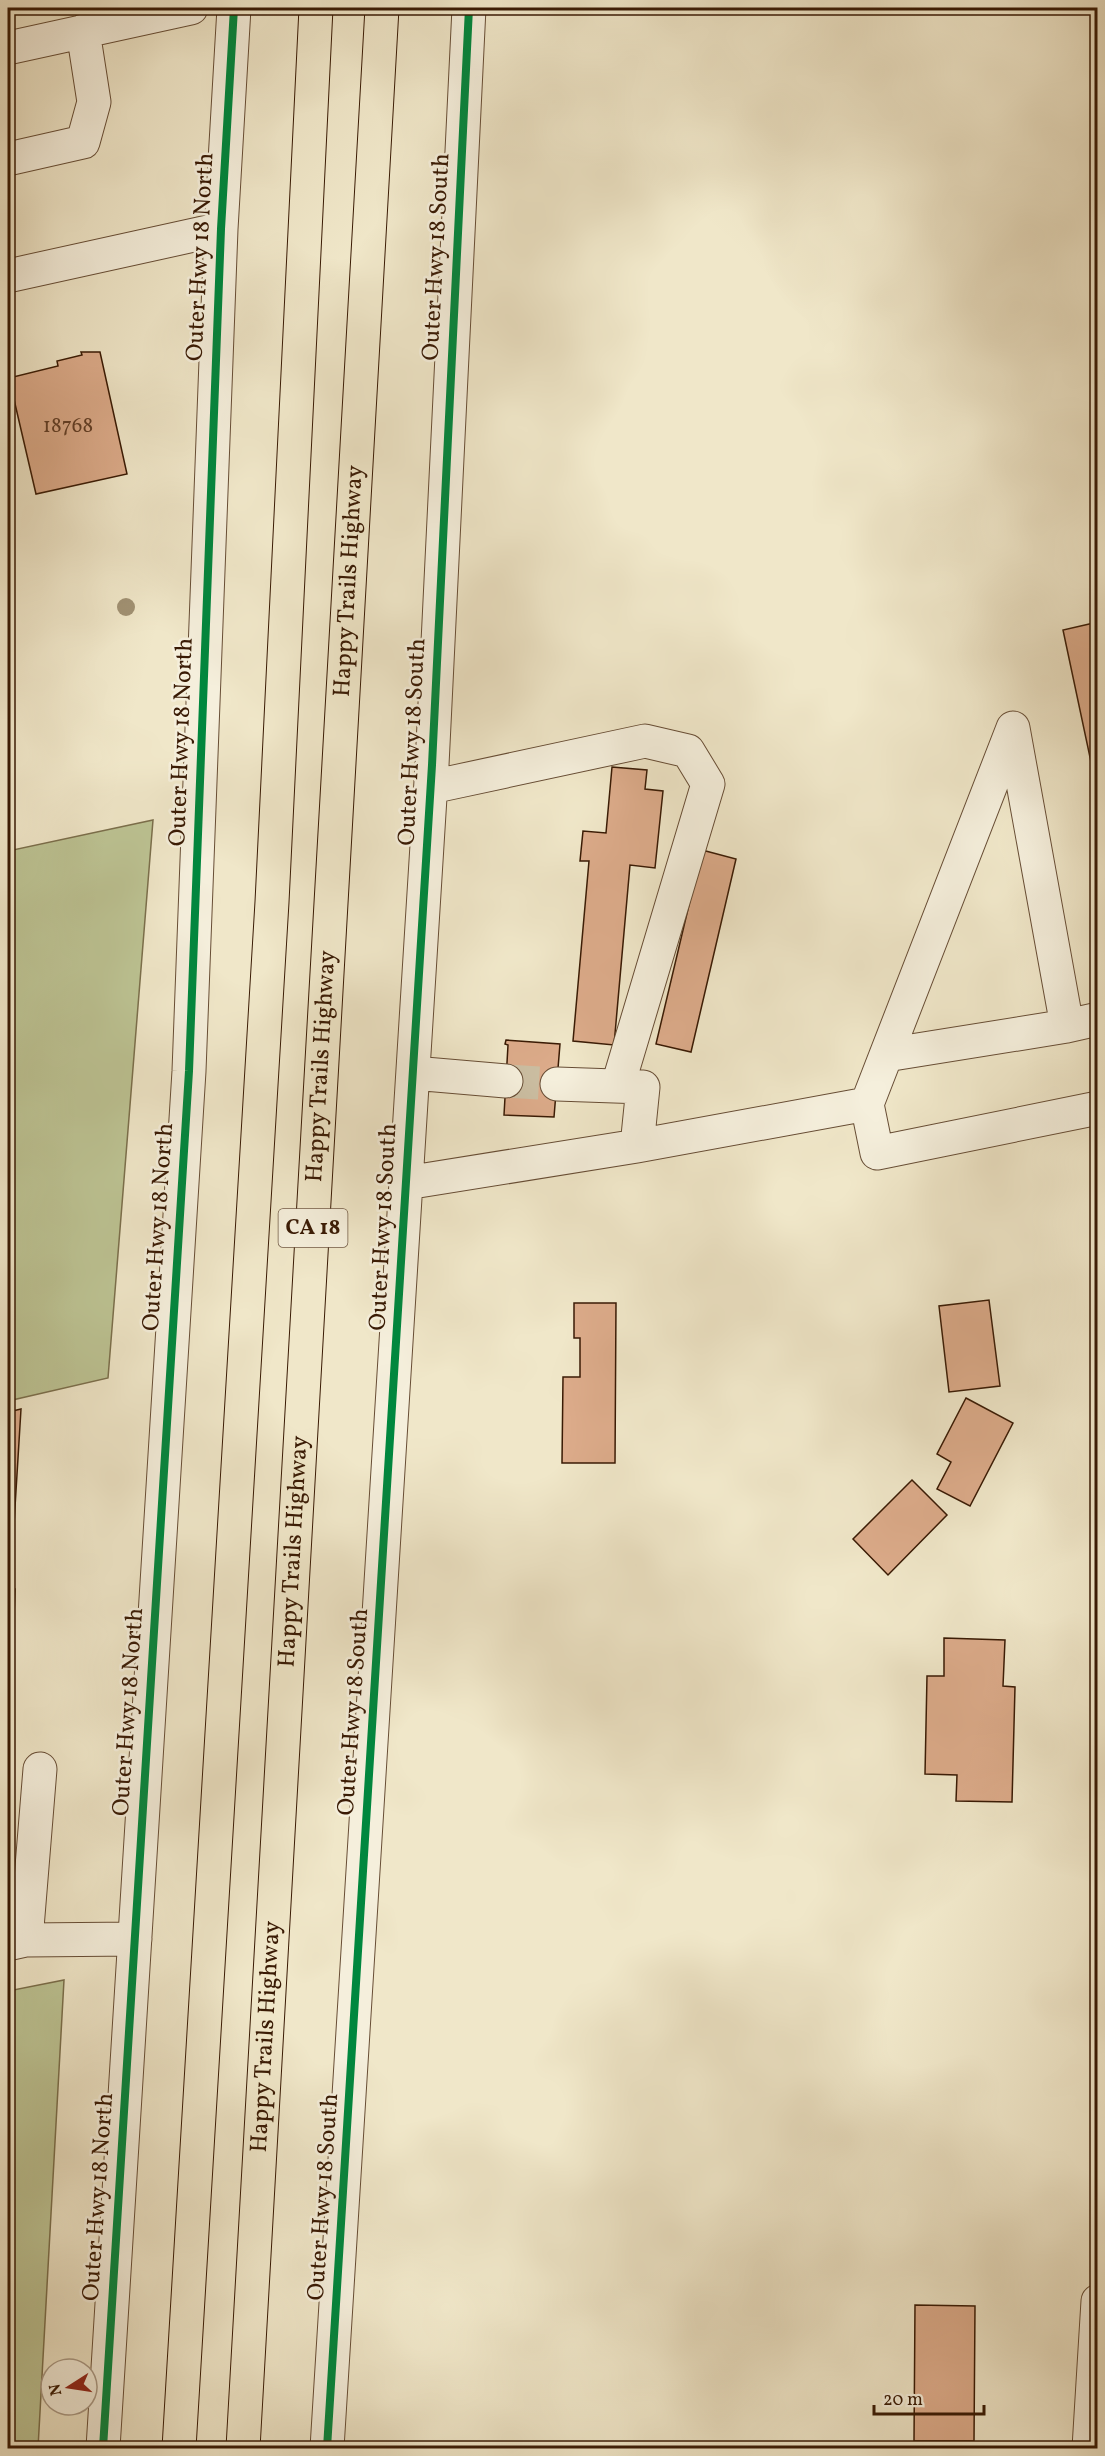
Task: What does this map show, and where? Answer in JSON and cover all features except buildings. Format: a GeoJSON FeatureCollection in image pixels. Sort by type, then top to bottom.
{"type":"FeatureCollection","features":[{"type":"Feature","properties":{"kind":"main road","name":"CA 18"},"geometry":{"type":"LineString","coordinates":[[179,2448],[272,914],[316,8]]}},
{"type":"Feature","properties":{"kind":"main road","name":"Happy Trails Highway"},"geometry":{"type":"LineString","coordinates":[[243,2448],[382,8]]}},
{"type":"Feature","properties":{"kind":"street"},"geometry":{"type":"LineString","coordinates":[[8,48],[191,8]]}},
{"type":"Feature","properties":{"kind":"street","name":"Outer Hwy 18 North"},"geometry":{"type":"LineString","coordinates":[[103,2448],[189,1071],[221,229],[234,8]]}},
{"type":"Feature","properties":{"kind":"street","name":"Outer Hwy 18 South"},"geometry":{"type":"LineString","coordinates":[[327,2448],[431,787],[469,8]]}},
{"type":"Feature","properties":{"kind":"street"},"geometry":{"type":"LineString","coordinates":[[8,159],[83,142],[94,102],[83,31]]}},
{"type":"Feature","properties":{"kind":"street"},"geometry":{"type":"LineString","coordinates":[[8,276],[221,229]]}},
{"type":"Feature","properties":{"kind":"street"},"geometry":{"type":"LineString","coordinates":[[886,1055],[1082,1023],[1014,728],[886,1055],[867,1104],[877,1153],[1098,1108]]}},
{"type":"Feature","properties":{"kind":"street"},"geometry":{"type":"LineString","coordinates":[[431,787],[645,741],[688,751],[708,784],[618,1085]]}},
{"type":"Feature","properties":{"kind":"street"},"geometry":{"type":"LineString","coordinates":[[413,1073],[506,1081]]}},
{"type":"Feature","properties":{"kind":"street"},"geometry":{"type":"LineString","coordinates":[[557,1084],[643,1087],[637,1146]]}},
{"type":"Feature","properties":{"kind":"street"},"geometry":{"type":"LineString","coordinates":[[406,1183],[637,1146],[867,1104]]}},
{"type":"Feature","properties":{"kind":"street"},"geometry":{"type":"LineString","coordinates":[[40,1769],[16,1942],[135,1939]]}},
{"type":"Feature","properties":{"kind":"street"},"geometry":{"type":"LineString","coordinates":[[1089,2448],[1098,2301]]}},
{"type":"Feature","properties":{"kind":"green space"},"geometry":{"type":"Polygon","coordinates":[[[153,820],[108,1378],[8,1401],[8,851],[153,820]]]}},
{"type":"Feature","properties":{"kind":"green space"},"geometry":{"type":"Polygon","coordinates":[[[64,1980],[43,2357],[39,2357],[38,2448],[8,2448],[8,1991],[64,1980]]]}},
{"type":"Feature","properties":{"kind":"tunnel"},"geometry":{"type":"LineString","coordinates":[[506,1081],[557,1084]]}},
{"type":"Feature","properties":{"kind":"cycle path"},"geometry":{"type":"LineString","coordinates":[[103,2448],[189,1071],[221,229],[234,8]]}},
{"type":"Feature","properties":{"kind":"cycle path"},"geometry":{"type":"LineString","coordinates":[[327,2448],[432,765],[469,8]]}}]}
